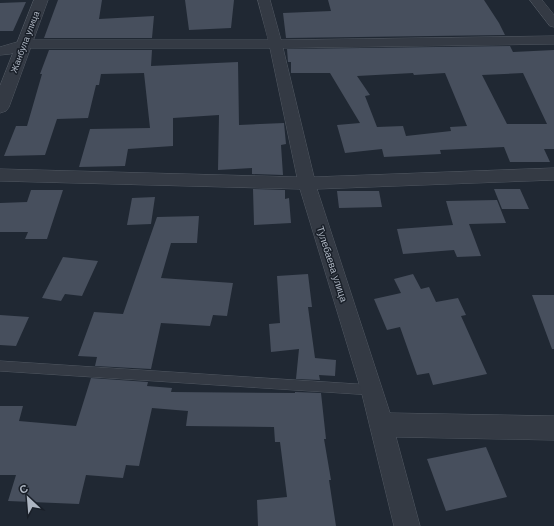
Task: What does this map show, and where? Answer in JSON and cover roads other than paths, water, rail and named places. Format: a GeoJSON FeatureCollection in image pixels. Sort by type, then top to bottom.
{"type":"FeatureCollection","features":[{"type":"Feature","properties":{"kind":"street","name":"Жанбула улица"},"geometry":{"type":"LineString","coordinates":[[0,107],[41,0]]}},
{"type":"Feature","properties":{"kind":"street","name":"Тулебаева улица"},"geometry":{"type":"LineString","coordinates":[[264,0],[276,44],[307,183],[382,424],[407,526]]}},
{"type":"Feature","properties":{"kind":"street"},"geometry":{"type":"LineString","coordinates":[[536,0],[554,23]]}},
{"type":"Feature","properties":{"kind":"street"},"geometry":{"type":"LineString","coordinates":[[0,51],[5,51],[24,44],[276,44],[554,40]]}},
{"type":"Feature","properties":{"kind":"street"},"geometry":{"type":"LineString","coordinates":[[0,174],[307,183],[554,174]]}},
{"type":"Feature","properties":{"kind":"street"},"geometry":{"type":"LineString","coordinates":[[382,424],[554,428]]}},
{"type":"Feature","properties":{"kind":"lane"},"geometry":{"type":"LineString","coordinates":[[0,366],[372,390]]}}]}
